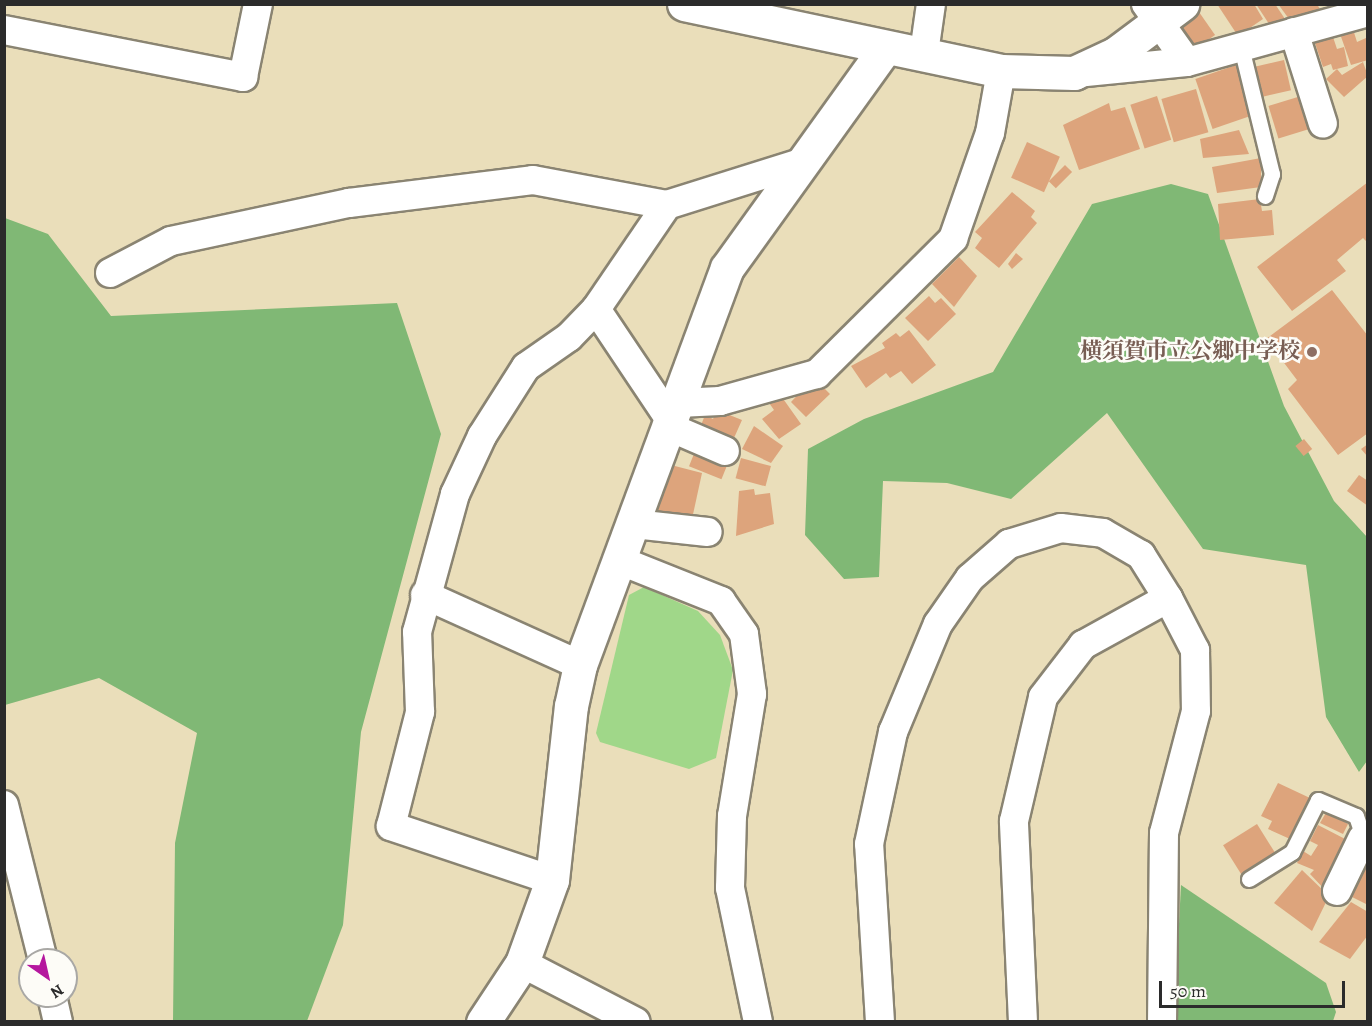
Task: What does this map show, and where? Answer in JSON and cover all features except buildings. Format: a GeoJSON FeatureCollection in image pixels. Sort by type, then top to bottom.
{"type":"FeatureCollection","features":[{"type":"Feature","properties":{"kind":"street"},"geometry":{"type":"LineString","coordinates":[[4,30],[243,77],[258,4]]}},
{"type":"Feature","properties":{"kind":"street"},"geometry":{"type":"LineString","coordinates":[[684,4],[729,9],[885,48],[924,53],[1001,71],[1074,73],[1187,62],[1368,12]]}},
{"type":"Feature","properties":{"kind":"street"},"geometry":{"type":"LineString","coordinates":[[924,53],[931,4]]}},
{"type":"Feature","properties":{"kind":"street"},"geometry":{"type":"LineString","coordinates":[[1074,73],[1115,54],[1162,10],[1187,62]]}},
{"type":"Feature","properties":{"kind":"street"},"geometry":{"type":"LineString","coordinates":[[1294,32],[1323,124]]}},
{"type":"Feature","properties":{"kind":"street"},"geometry":{"type":"LineString","coordinates":[[483,1022],[522,963],[552,880],[580,665],[621,561],[671,416],[727,268],[800,163],[885,48]]}},
{"type":"Feature","properties":{"kind":"street"},"geometry":{"type":"LineString","coordinates":[[671,416],[817,374],[952,239],[990,133],[1001,71]]}},
{"type":"Feature","properties":{"kind":"street"},"geometry":{"type":"LineString","coordinates":[[110,273],[171,241],[349,203],[533,180],[667,205],[800,163]]}},
{"type":"Feature","properties":{"kind":"street"},"geometry":{"type":"LineString","coordinates":[[552,880],[391,826],[420,712],[417,632],[425,595],[455,494],[482,436],[525,367],[569,337],[596,309],[667,205]]}},
{"type":"Feature","properties":{"kind":"street"},"geometry":{"type":"LineString","coordinates":[[596,309],[671,416],[725,451]]}},
{"type":"Feature","properties":{"kind":"street"},"geometry":{"type":"LineString","coordinates":[[634,524],[708,532]]}},
{"type":"Feature","properties":{"kind":"street"},"geometry":{"type":"LineString","coordinates":[[880,1022],[869,844],[893,732],[944,615],[970,578],[1009,544],[1061,528],[1103,533],[1141,555],[1168,598],[1196,650],[1196,711],[1164,833],[1162,1022]]}},
{"type":"Feature","properties":{"kind":"street"},"geometry":{"type":"LineString","coordinates":[[621,561],[721,601],[744,634],[752,694],[732,816],[730,888],[759,1022]]}},
{"type":"Feature","properties":{"kind":"street"},"geometry":{"type":"LineString","coordinates":[[425,595],[580,665]]}},
{"type":"Feature","properties":{"kind":"street"},"geometry":{"type":"LineString","coordinates":[[1023,1022],[1014,821],[1043,697],[1083,645],[1168,598]]}},
{"type":"Feature","properties":{"kind":"street"},"geometry":{"type":"LineString","coordinates":[[4,805],[40,948]]}},
{"type":"Feature","properties":{"kind":"street"},"geometry":{"type":"LineString","coordinates":[[1337,891],[1365,842]]}},
{"type":"Feature","properties":{"kind":"street"},"geometry":{"type":"LineString","coordinates":[[522,963],[636,1022]]}},
{"type":"Feature","properties":{"kind":"lane"},"geometry":{"type":"LineString","coordinates":[[1241,47],[1272,174],[1265,196]]}},
{"type":"Feature","properties":{"kind":"lane"},"geometry":{"type":"LineString","coordinates":[[1249,879],[1292,852],[1318,800],[1356,816],[1365,842]]}},
{"type":"Feature","properties":{"kind":"green space"},"geometry":{"type":"Polygon","coordinates":[[[1171,184],[1208,194],[1284,406],[1334,501],[1367,537],[1367,761],[1359,772],[1326,717],[1306,565],[1203,549],[1107,413],[1011,499],[947,483],[883,481],[879,577],[844,579],[805,535],[808,449],[864,419],[993,372],[1092,204],[1171,184]]]}},
{"type":"Feature","properties":{"kind":"green space"},"geometry":{"type":"Polygon","coordinates":[[[5,218],[48,234],[111,316],[397,303],[441,434],[361,732],[343,925],[307,1021],[173,1021],[175,843],[197,733],[99,678],[5,705],[5,218]]]}},
{"type":"Feature","properties":{"kind":"green space"},"geometry":{"type":"Polygon","coordinates":[[[644,587],[698,611],[720,635],[733,670],[716,758],[689,769],[600,742],[596,733],[629,595],[644,587]]]}},
{"type":"Feature","properties":{"kind":"green space"},"geometry":{"type":"Polygon","coordinates":[[[1181,885],[1326,983],[1336,1012],[1333,1021],[1174,1022],[1181,885]]]}},
{"type":"Feature","properties":{"kind":"place","name":"横須賀市立公郷中学校"},"geometry":{"type":"Point","coordinates":[1312,352]}}]}
